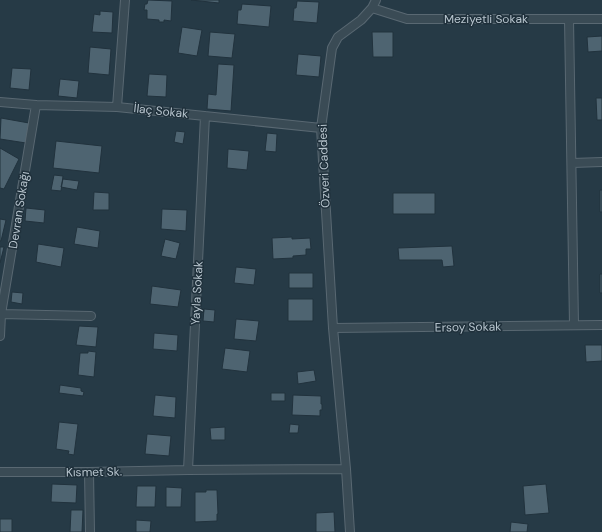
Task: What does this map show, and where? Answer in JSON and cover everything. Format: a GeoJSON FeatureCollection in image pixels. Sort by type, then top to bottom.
{"type":"FeatureCollection","features":[{"type":"Feature","properties":{"kind":"street"},"geometry":{"type":"LineString","coordinates":[[117,107],[125,0]]}},
{"type":"Feature","properties":{"kind":"street","name":"Meziyetli Sokak"},"geometry":{"type":"LineString","coordinates":[[374,4],[407,19],[602,19]]}},
{"type":"Feature","properties":{"kind":"street","name":"Özveri Caddesi"},"geometry":{"type":"LineString","coordinates":[[350,532],[346,469],[333,328],[321,128],[332,48],[338,37],[361,20],[374,4]]}},
{"type":"Feature","properties":{"kind":"street"},"geometry":{"type":"LineString","coordinates":[[569,19],[574,325]]}},
{"type":"Feature","properties":{"kind":"street","name":"İlaç Sokak"},"geometry":{"type":"LineString","coordinates":[[0,102],[36,105],[117,107],[321,128]]}},
{"type":"Feature","properties":{"kind":"street","name":"Devran Sokağı"},"geometry":{"type":"LineString","coordinates":[[0,336],[1,314],[36,105]]}},
{"type":"Feature","properties":{"kind":"street","name":"Yayla Sokak"},"geometry":{"type":"LineString","coordinates":[[188,470],[205,116]]}},
{"type":"Feature","properties":{"kind":"street"},"geometry":{"type":"LineString","coordinates":[[572,163],[602,162]]}},
{"type":"Feature","properties":{"kind":"street"},"geometry":{"type":"LineString","coordinates":[[1,314],[91,316]]}},
{"type":"Feature","properties":{"kind":"street","name":"Ersoy Sokak"},"geometry":{"type":"LineString","coordinates":[[333,328],[602,325]]}},
{"type":"Feature","properties":{"kind":"street","name":"Kısmet Sk."},"geometry":{"type":"LineString","coordinates":[[0,472],[346,469]]}},
{"type":"Feature","properties":{"kind":"street"},"geometry":{"type":"LineString","coordinates":[[89,472],[90,532]]}},
{"type":"Feature","properties":{"kind":"building"},"geometry":{"type":"Polygon","coordinates":[[[148,0],[172,1],[171,21],[164,20],[164,22],[159,22],[159,20],[147,19],[147,10],[144,10],[145,4],[147,4],[148,0]]]}},
{"type":"Feature","properties":{"kind":"building"},"geometry":{"type":"Polygon","coordinates":[[[191,0],[219,0],[219,3],[191,0]]]}},
{"type":"Feature","properties":{"kind":"building"},"geometry":{"type":"Polygon","coordinates":[[[297,1],[319,2],[317,23],[293,21],[294,8],[296,8],[297,1]]]}},
{"type":"Feature","properties":{"kind":"building"},"geometry":{"type":"Polygon","coordinates":[[[242,4],[271,6],[269,27],[237,24],[238,10],[241,10],[242,4]]]}},
{"type":"Feature","properties":{"kind":"building"},"geometry":{"type":"Polygon","coordinates":[[[100,11],[113,12],[112,33],[92,32],[94,14],[100,15],[100,11]]]}},
{"type":"Feature","properties":{"kind":"building"},"geometry":{"type":"Polygon","coordinates":[[[182,27],[202,30],[197,56],[178,53],[182,27]]]}},
{"type":"Feature","properties":{"kind":"building"},"geometry":{"type":"Polygon","coordinates":[[[210,32],[235,34],[232,58],[208,56],[210,32]]]}},
{"type":"Feature","properties":{"kind":"building"},"geometry":{"type":"Polygon","coordinates":[[[372,32],[393,32],[393,57],[373,57],[372,32]]]}},
{"type":"Feature","properties":{"kind":"building"},"geometry":{"type":"Polygon","coordinates":[[[602,36],[602,51],[588,52],[587,37],[602,36]]]}},
{"type":"Feature","properties":{"kind":"building"},"geometry":{"type":"Polygon","coordinates":[[[90,47],[111,49],[109,75],[88,73],[90,47]]]}},
{"type":"Feature","properties":{"kind":"building"},"geometry":{"type":"Polygon","coordinates":[[[298,54],[321,56],[319,77],[296,75],[298,54]]]}},
{"type":"Feature","properties":{"kind":"building"},"geometry":{"type":"Polygon","coordinates":[[[218,64],[234,65],[231,111],[207,109],[208,94],[216,95],[218,64]]]}},
{"type":"Feature","properties":{"kind":"building"},"geometry":{"type":"Polygon","coordinates":[[[12,68],[31,69],[29,90],[10,88],[12,68]]]}},
{"type":"Feature","properties":{"kind":"building"},"geometry":{"type":"Polygon","coordinates":[[[149,74],[167,75],[166,97],[147,96],[149,74]]]}},
{"type":"Feature","properties":{"kind":"building"},"geometry":{"type":"Polygon","coordinates":[[[60,79],[79,81],[77,98],[58,96],[60,79]]]}},
{"type":"Feature","properties":{"kind":"building"},"geometry":{"type":"Polygon","coordinates":[[[596,98],[602,98],[602,120],[597,120],[596,98]]]}},
{"type":"Feature","properties":{"kind":"building"},"geometry":{"type":"Polygon","coordinates":[[[1,118],[29,123],[26,143],[0,139],[1,118]]]}},
{"type":"Feature","properties":{"kind":"building"},"geometry":{"type":"Polygon","coordinates":[[[176,131],[185,132],[183,144],[174,142],[176,131]]]}},
{"type":"Feature","properties":{"kind":"building"},"geometry":{"type":"Polygon","coordinates":[[[267,133],[277,134],[276,152],[265,151],[267,133]]]}},
{"type":"Feature","properties":{"kind":"building"},"geometry":{"type":"Polygon","coordinates":[[[56,141],[102,146],[99,173],[53,168],[56,141]]]}},
{"type":"Feature","properties":{"kind":"building"},"geometry":{"type":"Polygon","coordinates":[[[0,148],[19,159],[4,189],[0,188],[0,148]]]}},
{"type":"Feature","properties":{"kind":"building"},"geometry":{"type":"Polygon","coordinates":[[[228,149],[249,151],[247,170],[227,168],[228,149]]]}},
{"type":"Feature","properties":{"kind":"building"},"geometry":{"type":"Polygon","coordinates":[[[54,175],[63,176],[61,191],[51,190],[54,175]]]}},
{"type":"Feature","properties":{"kind":"building"},"geometry":{"type":"Polygon","coordinates":[[[63,179],[79,181],[77,190],[61,187],[63,179]]]}},
{"type":"Feature","properties":{"kind":"building"},"geometry":{"type":"Polygon","coordinates":[[[600,190],[602,190],[602,212],[600,212],[600,190]]]}},
{"type":"Feature","properties":{"kind":"building"},"geometry":{"type":"Polygon","coordinates":[[[94,192],[109,193],[109,210],[93,210],[94,192]]]}},
{"type":"Feature","properties":{"kind":"building"},"geometry":{"type":"Polygon","coordinates":[[[393,193],[435,193],[435,214],[393,214],[393,193]]]}},
{"type":"Feature","properties":{"kind":"building"},"geometry":{"type":"Polygon","coordinates":[[[26,208],[45,210],[44,223],[25,221],[26,208]]]}},
{"type":"Feature","properties":{"kind":"building"},"geometry":{"type":"Polygon","coordinates":[[[162,209],[187,210],[186,231],[161,229],[162,209]]]}},
{"type":"Feature","properties":{"kind":"building"},"geometry":{"type":"Polygon","coordinates":[[[0,219],[6,220],[1,241],[0,241],[0,219]]]}},
{"type":"Feature","properties":{"kind":"building"},"geometry":{"type":"Polygon","coordinates":[[[77,227],[100,231],[98,248],[74,244],[77,227]]]}},
{"type":"Feature","properties":{"kind":"building"},"geometry":{"type":"Polygon","coordinates":[[[292,237],[292,239],[310,238],[311,249],[306,249],[306,255],[293,256],[293,258],[273,259],[272,238],[292,237]]]}},
{"type":"Feature","properties":{"kind":"building"},"geometry":{"type":"Polygon","coordinates":[[[165,239],[180,243],[176,259],[161,256],[165,239]]]}},
{"type":"Feature","properties":{"kind":"building"},"geometry":{"type":"Polygon","coordinates":[[[38,244],[64,248],[61,267],[36,262],[38,244]]]}},
{"type":"Feature","properties":{"kind":"building"},"geometry":{"type":"Polygon","coordinates":[[[452,246],[454,266],[443,267],[442,260],[399,260],[398,248],[452,246]]]}},
{"type":"Feature","properties":{"kind":"building"},"geometry":{"type":"Polygon","coordinates":[[[0,247],[4,247],[0,263],[0,247]]]}},
{"type":"Feature","properties":{"kind":"building"},"geometry":{"type":"Polygon","coordinates":[[[236,267],[256,269],[254,285],[234,283],[236,267]]]}},
{"type":"Feature","properties":{"kind":"building"},"geometry":{"type":"Polygon","coordinates":[[[289,273],[313,273],[313,288],[289,288],[289,273]]]}},
{"type":"Feature","properties":{"kind":"building"},"geometry":{"type":"Polygon","coordinates":[[[600,274],[602,274],[602,293],[600,293],[600,274]]]}},
{"type":"Feature","properties":{"kind":"building"},"geometry":{"type":"Polygon","coordinates":[[[152,286],[181,290],[178,307],[150,304],[152,286]]]}},
{"type":"Feature","properties":{"kind":"building"},"geometry":{"type":"Polygon","coordinates":[[[12,292],[23,293],[22,304],[11,302],[12,292]]]}},
{"type":"Feature","properties":{"kind":"building"},"geometry":{"type":"Polygon","coordinates":[[[288,299],[313,299],[313,321],[288,321],[288,299]]]}},
{"type":"Feature","properties":{"kind":"building"},"geometry":{"type":"Polygon","coordinates":[[[204,309],[215,310],[214,322],[203,321],[204,309]]]}},
{"type":"Feature","properties":{"kind":"building"},"geometry":{"type":"Polygon","coordinates":[[[236,319],[259,321],[256,341],[234,339],[236,319]]]}},
{"type":"Feature","properties":{"kind":"building"},"geometry":{"type":"Polygon","coordinates":[[[79,326],[98,327],[96,347],[76,345],[79,326]]]}},
{"type":"Feature","properties":{"kind":"building"},"geometry":{"type":"Polygon","coordinates":[[[154,333],[178,335],[177,351],[153,349],[154,333]]]}},
{"type":"Feature","properties":{"kind":"building"},"geometry":{"type":"Polygon","coordinates":[[[585,345],[602,345],[602,361],[586,362],[585,345]]]}},
{"type":"Feature","properties":{"kind":"building"},"geometry":{"type":"Polygon","coordinates":[[[225,348],[250,351],[247,372],[222,369],[225,348]]]}},
{"type":"Feature","properties":{"kind":"building"},"geometry":{"type":"Polygon","coordinates":[[[88,351],[96,352],[94,377],[78,375],[80,353],[88,353],[88,351]]]}},
{"type":"Feature","properties":{"kind":"building"},"geometry":{"type":"Polygon","coordinates":[[[314,370],[316,381],[298,384],[297,372],[314,370]]]}},
{"type":"Feature","properties":{"kind":"building"},"geometry":{"type":"Polygon","coordinates":[[[60,385],[81,388],[81,391],[84,392],[83,396],[59,393],[60,385]]]}},
{"type":"Feature","properties":{"kind":"building"},"geometry":{"type":"Polygon","coordinates":[[[271,393],[285,393],[285,401],[271,401],[271,393]]]}},
{"type":"Feature","properties":{"kind":"building"},"geometry":{"type":"Polygon","coordinates":[[[155,395],[176,397],[175,418],[153,416],[155,395]]]}},
{"type":"Feature","properties":{"kind":"building"},"geometry":{"type":"Polygon","coordinates":[[[293,395],[321,396],[322,410],[320,410],[320,416],[292,415],[293,395]]]}},
{"type":"Feature","properties":{"kind":"building"},"geometry":{"type":"Polygon","coordinates":[[[59,422],[78,424],[74,455],[68,454],[69,451],[56,449],[59,422]]]}},
{"type":"Feature","properties":{"kind":"building"},"geometry":{"type":"Polygon","coordinates":[[[290,424],[299,425],[298,433],[289,433],[290,424]]]}},
{"type":"Feature","properties":{"kind":"building"},"geometry":{"type":"Polygon","coordinates":[[[225,427],[225,440],[211,440],[210,428],[225,427]]]}},
{"type":"Feature","properties":{"kind":"building"},"geometry":{"type":"Polygon","coordinates":[[[147,434],[171,436],[169,456],[145,454],[147,434]]]}},
{"type":"Feature","properties":{"kind":"building"},"geometry":{"type":"Polygon","coordinates":[[[52,484],[77,485],[76,503],[51,502],[52,484]]]}},
{"type":"Feature","properties":{"kind":"building"},"geometry":{"type":"Polygon","coordinates":[[[546,484],[549,513],[525,515],[523,486],[546,484]]]}},
{"type":"Feature","properties":{"kind":"building"},"geometry":{"type":"Polygon","coordinates":[[[137,486],[156,486],[155,507],[136,507],[137,486]]]}},
{"type":"Feature","properties":{"kind":"building"},"geometry":{"type":"Polygon","coordinates":[[[166,487],[182,488],[181,507],[166,507],[166,487]]]}},
{"type":"Feature","properties":{"kind":"building"},"geometry":{"type":"Polygon","coordinates":[[[206,490],[217,490],[217,521],[195,522],[195,492],[206,492],[206,490]]]}},
{"type":"Feature","properties":{"kind":"building"},"geometry":{"type":"Polygon","coordinates":[[[71,510],[83,510],[82,532],[70,532],[71,510]]]}},
{"type":"Feature","properties":{"kind":"building"},"geometry":{"type":"Polygon","coordinates":[[[334,512],[335,532],[316,532],[316,513],[334,512]]]}},
{"type":"Feature","properties":{"kind":"building"},"geometry":{"type":"Polygon","coordinates":[[[0,519],[12,519],[12,532],[0,532],[0,519]]]}},
{"type":"Feature","properties":{"kind":"building"},"geometry":{"type":"Polygon","coordinates":[[[136,520],[151,521],[150,532],[136,532],[136,520]]]}},
{"type":"Feature","properties":{"kind":"building"},"geometry":{"type":"Polygon","coordinates":[[[511,522],[528,524],[527,532],[510,532],[511,522]]]}}]}
